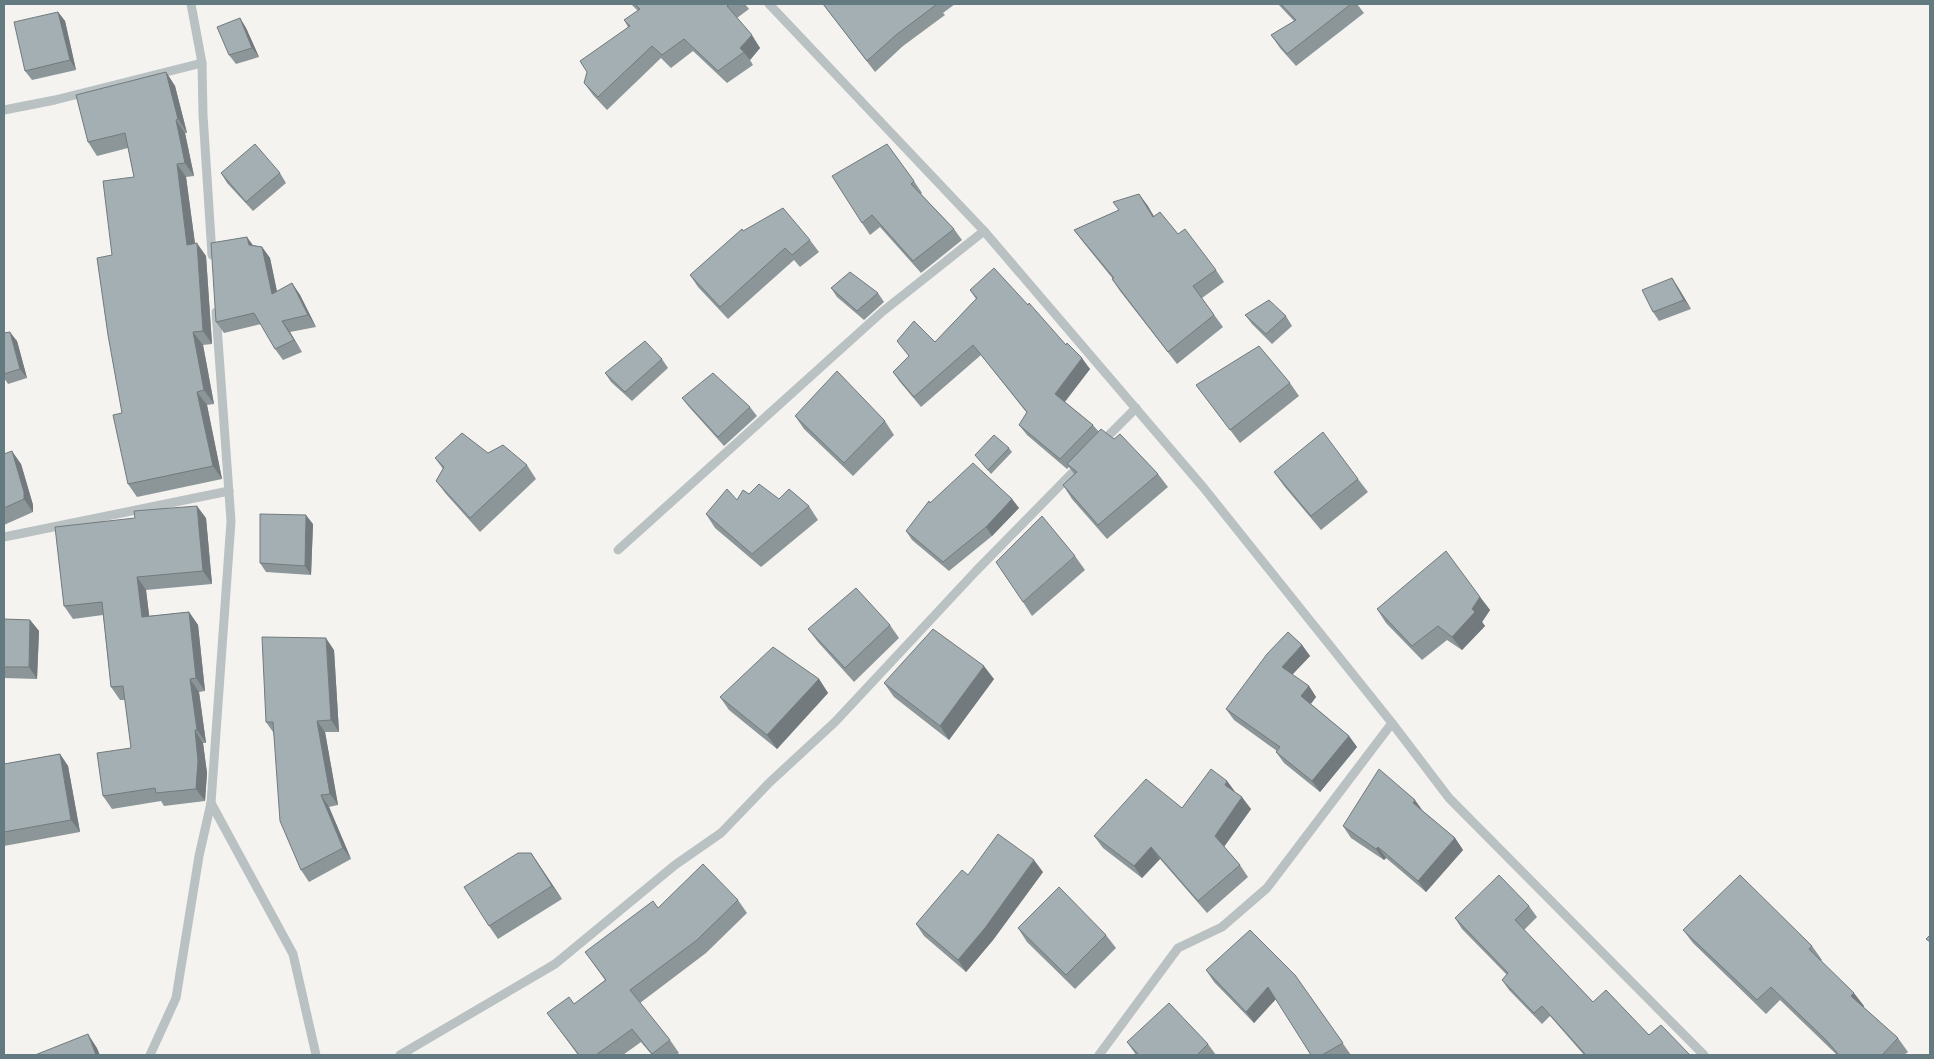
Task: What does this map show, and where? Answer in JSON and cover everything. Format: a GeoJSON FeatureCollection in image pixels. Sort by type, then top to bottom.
{"type":"FeatureCollection","features":[{"type":"Feature","properties":{"kind":"street"},"geometry":{"type":"LineString","coordinates":[[191,4],[202,63],[203,115],[213,264]]}},
{"type":"Feature","properties":{"kind":"street"},"geometry":{"type":"LineString","coordinates":[[769,4],[984,231],[1136,408],[1203,487],[1392,723],[1449,798],[1704,1055]]}},
{"type":"Feature","properties":{"kind":"street"},"geometry":{"type":"LineString","coordinates":[[4,110],[55,100],[202,63]]}},
{"type":"Feature","properties":{"kind":"street"},"geometry":{"type":"LineString","coordinates":[[618,550],[799,389],[882,312],[984,231]]}},
{"type":"Feature","properties":{"kind":"street"},"geometry":{"type":"LineString","coordinates":[[150,1055],[176,998],[199,856],[211,804],[230,530],[216,303]]}},
{"type":"Feature","properties":{"kind":"street"},"geometry":{"type":"LineString","coordinates":[[400,1055],[555,964],[675,865],[721,833],[770,782],[835,722],[976,571],[1136,408]]}},
{"type":"Feature","properties":{"kind":"street"},"geometry":{"type":"LineString","coordinates":[[4,537],[229,491]]}},
{"type":"Feature","properties":{"kind":"street"},"geometry":{"type":"LineString","coordinates":[[1099,1055],[1178,948],[1222,927],[1267,888],[1392,723]]}},
{"type":"Feature","properties":{"kind":"street"},"geometry":{"type":"LineString","coordinates":[[211,804],[293,954],[316,1055]]}},
{"type":"Feature","properties":{"kind":"building"},"geometry":{"type":"Polygon","coordinates":[[[635,4],[730,4],[727,6],[752,35],[740,48],[744,52],[718,71],[684,39],[662,55],[652,46],[598,97],[584,83],[587,72],[580,61],[630,26],[624,20],[640,9],[635,4]]]}},
{"type":"Feature","properties":{"kind":"building"},"geometry":{"type":"Polygon","coordinates":[[[823,4],[937,4],[896,35],[867,61],[823,4]]]}},
{"type":"Feature","properties":{"kind":"building"},"geometry":{"type":"Polygon","coordinates":[[[1281,4],[1351,4],[1287,54],[1271,35],[1296,20],[1281,4]]]}},
{"type":"Feature","properties":{"kind":"building"},"geometry":{"type":"Polygon","coordinates":[[[58,12],[70,60],[25,71],[14,22],[58,12]]]}},
{"type":"Feature","properties":{"kind":"building"},"geometry":{"type":"Polygon","coordinates":[[[240,18],[252,48],[229,55],[217,27],[240,18]]]}},
{"type":"Feature","properties":{"kind":"building"},"geometry":{"type":"Polygon","coordinates":[[[166,72],[178,119],[176,120],[185,163],[177,164],[187,245],[197,243],[203,331],[193,332],[204,390],[197,392],[213,466],[128,484],[113,415],[122,413],[97,258],[112,255],[103,181],[134,177],[125,133],[88,142],[76,95],[166,72]]]}},
{"type":"Feature","properties":{"kind":"building"},"geometry":{"type":"Polygon","coordinates":[[[255,144],[280,173],[246,202],[221,173],[255,144]]]}},
{"type":"Feature","properties":{"kind":"building"},"geometry":{"type":"Polygon","coordinates":[[[887,144],[914,181],[911,184],[954,229],[913,261],[872,215],[862,223],[832,176],[887,144]]]}},
{"type":"Feature","properties":{"kind":"building"},"geometry":{"type":"Polygon","coordinates":[[[1139,194],[1153,217],[1160,212],[1178,234],[1185,229],[1216,270],[1193,286],[1214,315],[1168,352],[1112,279],[1114,278],[1074,230],[1119,210],[1113,202],[1139,194]]]}},
{"type":"Feature","properties":{"kind":"building"},"geometry":{"type":"Polygon","coordinates":[[[783,208],[810,240],[792,255],[785,248],[720,307],[690,275],[742,229],[743,231],[783,208]]]}},
{"type":"Feature","properties":{"kind":"building"},"geometry":{"type":"Polygon","coordinates":[[[247,237],[249,245],[262,247],[272,294],[292,283],[308,315],[282,321],[294,340],[275,349],[254,313],[216,322],[211,243],[247,237]]]}},
{"type":"Feature","properties":{"kind":"building"},"geometry":{"type":"Polygon","coordinates":[[[994,268],[1028,305],[1029,303],[1066,345],[1067,343],[1082,358],[1055,394],[1093,425],[1060,459],[1019,425],[1027,412],[973,345],[914,397],[893,372],[909,356],[897,341],[914,321],[935,342],[977,298],[970,290],[994,268]]]}},
{"type":"Feature","properties":{"kind":"building"},"geometry":{"type":"Polygon","coordinates":[[[850,272],[878,293],[857,311],[831,288],[850,272]]]}},
{"type":"Feature","properties":{"kind":"building"},"geometry":{"type":"Polygon","coordinates":[[[1672,278],[1684,300],[1653,312],[1642,290],[1672,278]]]}},
{"type":"Feature","properties":{"kind":"building"},"geometry":{"type":"Polygon","coordinates":[[[1269,300],[1286,316],[1266,334],[1245,315],[1269,300]]]}},
{"type":"Feature","properties":{"kind":"building"},"geometry":{"type":"Polygon","coordinates":[[[10,332],[20,369],[4,374],[4,333],[10,332]]]}},
{"type":"Feature","properties":{"kind":"building"},"geometry":{"type":"Polygon","coordinates":[[[645,341],[662,359],[625,392],[605,373],[645,341]]]}},
{"type":"Feature","properties":{"kind":"building"},"geometry":{"type":"Polygon","coordinates":[[[1259,346],[1290,383],[1230,430],[1196,385],[1259,346]]]}},
{"type":"Feature","properties":{"kind":"building"},"geometry":{"type":"Polygon","coordinates":[[[837,371],[885,421],[844,463],[795,416],[837,371]]]}},
{"type":"Feature","properties":{"kind":"building"},"geometry":{"type":"Polygon","coordinates":[[[713,373],[750,407],[718,437],[682,398],[713,373]]]}},
{"type":"Feature","properties":{"kind":"building"},"geometry":{"type":"Polygon","coordinates":[[[1101,429],[1114,439],[1120,434],[1158,474],[1098,525],[1063,485],[1077,472],[1067,464],[1101,429]]]}},
{"type":"Feature","properties":{"kind":"building"},"geometry":{"type":"Polygon","coordinates":[[[1323,432],[1358,479],[1311,516],[1274,472],[1323,432]]]}},
{"type":"Feature","properties":{"kind":"building"},"geometry":{"type":"Polygon","coordinates":[[[462,433],[488,453],[503,445],[527,465],[470,518],[436,481],[444,467],[435,458],[462,433]]]}},
{"type":"Feature","properties":{"kind":"building"},"geometry":{"type":"Polygon","coordinates":[[[994,435],[1009,448],[988,470],[975,455],[994,435]]]}},
{"type":"Feature","properties":{"kind":"building"},"geometry":{"type":"Polygon","coordinates":[[[12,451],[24,492],[24,499],[4,508],[4,454],[12,451]]]}},
{"type":"Feature","properties":{"kind":"building"},"geometry":{"type":"Polygon","coordinates":[[[973,463],[1012,499],[986,527],[943,562],[906,531],[929,501],[930,503],[973,463]]]}},
{"type":"Feature","properties":{"kind":"building"},"geometry":{"type":"Polygon","coordinates":[[[759,484],[779,499],[789,489],[809,506],[752,554],[706,514],[727,489],[737,500],[743,490],[749,494],[759,484]]]}},
{"type":"Feature","properties":{"kind":"building"},"geometry":{"type":"Polygon","coordinates":[[[197,506],[203,571],[137,577],[142,617],[189,612],[196,678],[190,679],[197,730],[195,730],[198,761],[196,789],[156,793],[155,788],[103,796],[97,753],[131,748],[123,686],[111,687],[102,602],[64,606],[55,527],[135,518],[134,511],[197,506]]]}},
{"type":"Feature","properties":{"kind":"building"},"geometry":{"type":"Polygon","coordinates":[[[260,514],[306,515],[305,566],[260,563],[260,514]]]}},
{"type":"Feature","properties":{"kind":"building"},"geometry":{"type":"Polygon","coordinates":[[[1042,516],[1075,556],[1023,602],[996,562],[1042,516]]]}},
{"type":"Feature","properties":{"kind":"building"},"geometry":{"type":"Polygon","coordinates":[[[1446,551],[1480,597],[1472,609],[1475,612],[1452,637],[1438,626],[1412,646],[1377,609],[1446,551]]]}},
{"type":"Feature","properties":{"kind":"building"},"geometry":{"type":"Polygon","coordinates":[[[856,588],[890,625],[845,668],[808,629],[856,588]]]}},
{"type":"Feature","properties":{"kind":"building"},"geometry":{"type":"Polygon","coordinates":[[[4,619],[30,620],[29,667],[4,667],[4,619]]]}},
{"type":"Feature","properties":{"kind":"building"},"geometry":{"type":"Polygon","coordinates":[[[933,629],[984,666],[940,726],[884,683],[933,629]]]}},
{"type":"Feature","properties":{"kind":"building"},"geometry":{"type":"Polygon","coordinates":[[[1288,632],[1302,645],[1282,667],[1309,686],[1301,696],[1349,736],[1312,781],[1276,752],[1280,747],[1226,709],[1267,654],[1288,632]]]}},
{"type":"Feature","properties":{"kind":"building"},"geometry":{"type":"Polygon","coordinates":[[[262,637],[326,638],[331,720],[317,721],[330,794],[321,795],[343,848],[301,870],[280,821],[273,722],[266,722],[262,637]]]}},
{"type":"Feature","properties":{"kind":"building"},"geometry":{"type":"Polygon","coordinates":[[[773,647],[819,679],[767,735],[720,697],[773,647]]]}},
{"type":"Feature","properties":{"kind":"building"},"geometry":{"type":"Polygon","coordinates":[[[60,754],[71,820],[4,832],[4,764],[60,754]]]}},
{"type":"Feature","properties":{"kind":"building"},"geometry":{"type":"Polygon","coordinates":[[[1211,769],[1227,781],[1225,785],[1242,797],[1215,836],[1240,865],[1198,901],[1151,847],[1134,866],[1094,836],[1146,779],[1182,808],[1211,769]]]}},
{"type":"Feature","properties":{"kind":"building"},"geometry":{"type":"Polygon","coordinates":[[[1379,769],[1415,800],[1413,803],[1455,838],[1418,881],[1378,847],[1376,849],[1343,826],[1379,769]]]}},
{"type":"Feature","properties":{"kind":"building"},"geometry":{"type":"Polygon","coordinates":[[[998,834],[1034,860],[985,928],[958,960],[916,924],[962,870],[968,875],[998,834]]]}},
{"type":"Feature","properties":{"kind":"building"},"geometry":{"type":"Polygon","coordinates":[[[518,853],[531,853],[552,886],[489,926],[464,887],[518,853]]]}},
{"type":"Feature","properties":{"kind":"building"},"geometry":{"type":"Polygon","coordinates":[[[703,864],[738,900],[697,940],[630,990],[670,1040],[652,1054],[632,1029],[596,1055],[579,1055],[547,1013],[569,997],[574,1004],[606,980],[585,952],[653,901],[658,908],[703,864]]]}},
{"type":"Feature","properties":{"kind":"building"},"geometry":{"type":"Polygon","coordinates":[[[1499,875],[1529,906],[1515,920],[1593,1002],[1606,990],[1649,1035],[1661,1025],[1690,1055],[1586,1055],[1542,1006],[1534,1013],[1502,980],[1508,973],[1455,918],[1499,875]]]}},
{"type":"Feature","properties":{"kind":"building"},"geometry":{"type":"Polygon","coordinates":[[[1740,875],[1812,946],[1809,949],[1854,993],[1851,996],[1898,1038],[1882,1055],[1839,1055],[1771,987],[1757,1000],[1683,930],[1740,875]]]}},
{"type":"Feature","properties":{"kind":"building"},"geometry":{"type":"Polygon","coordinates":[[[1059,887],[1106,935],[1066,975],[1018,928],[1059,887]]]}},
{"type":"Feature","properties":{"kind":"building"},"geometry":{"type":"Polygon","coordinates":[[[1250,930],[1295,975],[1343,1043],[1322,1055],[1311,1055],[1268,987],[1246,1012],[1206,970],[1250,930]]]}},
{"type":"Feature","properties":{"kind":"building"},"geometry":{"type":"Polygon","coordinates":[[[1169,1003],[1208,1044],[1197,1055],[1139,1055],[1127,1042],[1169,1003]]]}},
{"type":"Feature","properties":{"kind":"building"},"geometry":{"type":"Polygon","coordinates":[[[88,1034],[96,1055],[35,1055],[88,1034]]]}}]}
